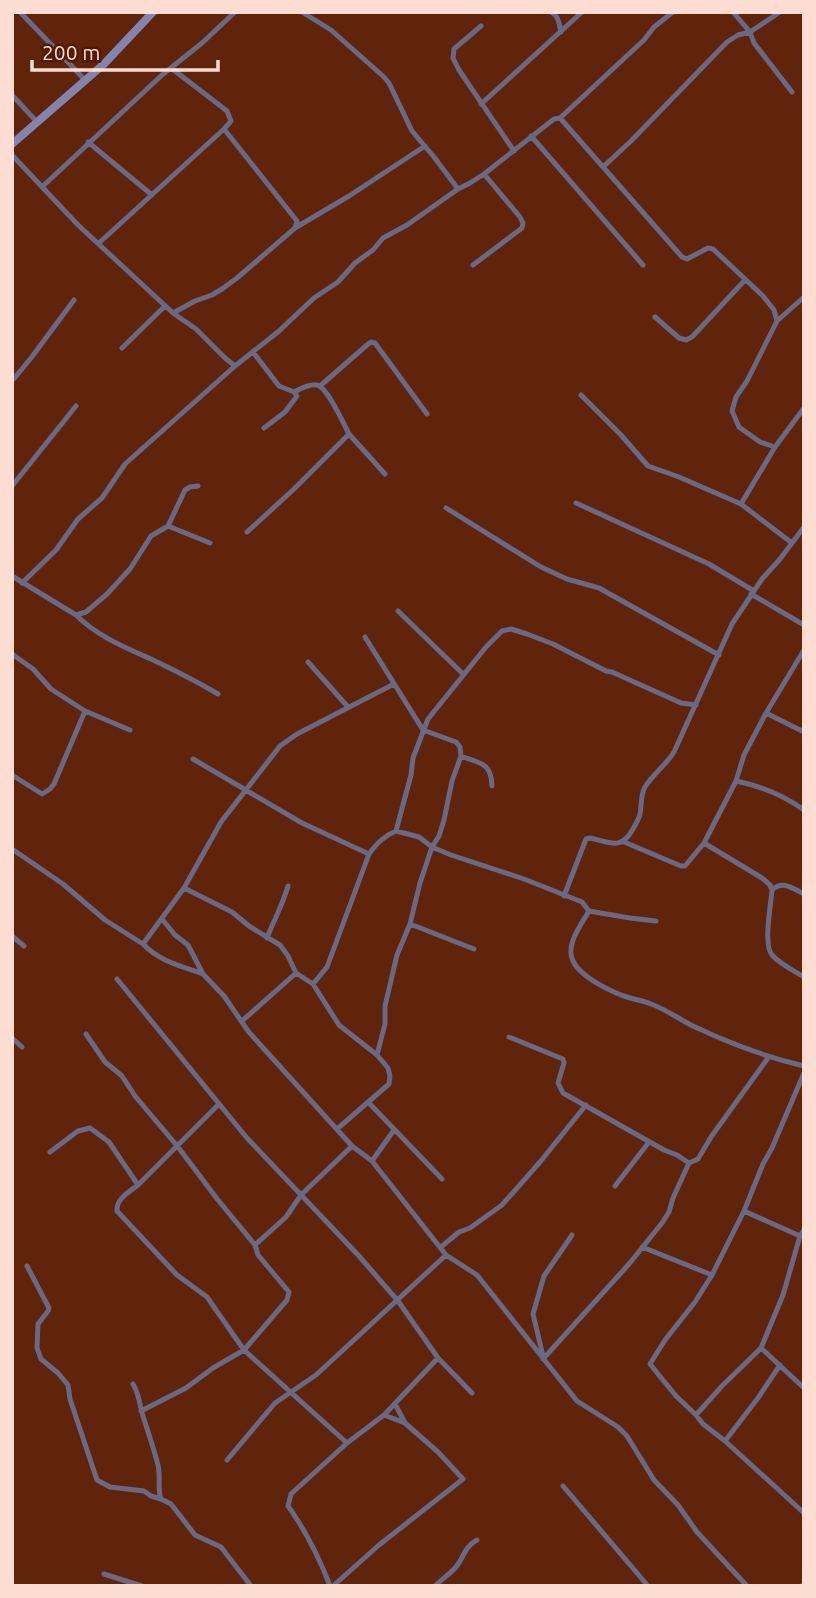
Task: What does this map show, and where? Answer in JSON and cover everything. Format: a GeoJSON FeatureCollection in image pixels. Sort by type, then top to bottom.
{"type":"FeatureCollection","features":[{"type":"Feature","properties":{"kind":"street"},"geometry":{"type":"LineString","coordinates":[[20,12],[85,80]]}},
{"type":"Feature","properties":{"kind":"street"},"geometry":{"type":"LineString","coordinates":[[43,186],[88,142],[235,12]]}},
{"type":"Feature","properties":{"kind":"street"},"geometry":{"type":"LineString","coordinates":[[551,12],[559,20],[561,32]]}},
{"type":"Feature","properties":{"kind":"street"},"geometry":{"type":"LineString","coordinates":[[481,104],[582,12]]}},
{"type":"Feature","properties":{"kind":"street"},"geometry":{"type":"LineString","coordinates":[[22,583],[56,550],[78,519],[102,498],[125,464],[235,366],[285,326],[310,300],[338,282],[383,238],[484,174],[554,119],[560,118],[673,12]]}},
{"type":"Feature","properties":{"kind":"street"},"geometry":{"type":"LineString","coordinates":[[733,12],[792,92]]}},
{"type":"Feature","properties":{"kind":"street"},"geometry":{"type":"LineString","coordinates":[[603,167],[727,42],[750,32],[780,12]]}},
{"type":"Feature","properties":{"kind":"street"},"geometry":{"type":"LineString","coordinates":[[12,144],[104,64],[152,13]]}},
{"type":"Feature","properties":{"kind":"street"},"geometry":{"type":"LineString","coordinates":[[306,13],[331,30],[384,77],[412,131],[458,189]]}},
{"type":"Feature","properties":{"kind":"street"},"geometry":{"type":"LineString","coordinates":[[481,26],[454,49],[453,58],[458,70],[514,151]]}},
{"type":"Feature","properties":{"kind":"street"},"geometry":{"type":"LineString","coordinates":[[99,243],[231,121],[227,111],[171,68]]}},
{"type":"Feature","properties":{"kind":"street"},"geometry":{"type":"LineString","coordinates":[[12,95],[37,122]]}},
{"type":"Feature","properties":{"kind":"street"},"geometry":{"type":"LineString","coordinates":[[560,118],[682,257],[687,259],[711,248],[763,296],[774,310],[777,321]]}},
{"type":"Feature","properties":{"kind":"street"},"geometry":{"type":"LineString","coordinates":[[224,129],[297,221],[295,228]]}},
{"type":"Feature","properties":{"kind":"street"},"geometry":{"type":"LineString","coordinates":[[531,136],[643,265]]}},
{"type":"Feature","properties":{"kind":"street"},"geometry":{"type":"LineString","coordinates":[[88,142],[152,195]]}},
{"type":"Feature","properties":{"kind":"street"},"geometry":{"type":"LineString","coordinates":[[173,313],[222,289],[295,228],[425,146]]}},
{"type":"Feature","properties":{"kind":"street"},"geometry":{"type":"LineString","coordinates":[[12,155],[78,225],[165,306],[196,329],[235,366]]}},
{"type":"Feature","properties":{"kind":"street"},"geometry":{"type":"LineString","coordinates":[[473,265],[522,228],[523,223],[484,174]]}},
{"type":"Feature","properties":{"kind":"street"},"geometry":{"type":"LineString","coordinates":[[654,317],[679,338],[686,340],[692,337],[745,280]]}},
{"type":"Feature","properties":{"kind":"street"},"geometry":{"type":"LineString","coordinates":[[775,447],[760,442],[739,427],[732,411],[736,397],[777,321],[804,297]]}},
{"type":"Feature","properties":{"kind":"street"},"geometry":{"type":"LineString","coordinates":[[12,381],[74,300]]}},
{"type":"Feature","properties":{"kind":"street"},"geometry":{"type":"LineString","coordinates":[[122,348],[165,306]]}},
{"type":"Feature","properties":{"kind":"street"},"geometry":{"type":"LineString","coordinates":[[320,386],[367,345],[375,343],[427,414]]}},
{"type":"Feature","properties":{"kind":"street"},"geometry":{"type":"LineString","coordinates":[[253,352],[279,386],[297,396],[285,412],[264,428]]}},
{"type":"Feature","properties":{"kind":"street"},"geometry":{"type":"LineString","coordinates":[[294,392],[309,385],[320,386],[349,434],[385,474]]}},
{"type":"Feature","properties":{"kind":"street"},"geometry":{"type":"LineString","coordinates":[[581,395],[648,466],[740,504],[792,543]]}},
{"type":"Feature","properties":{"kind":"street"},"geometry":{"type":"LineString","coordinates":[[12,486],[76,407]]}},
{"type":"Feature","properties":{"kind":"street"},"geometry":{"type":"LineString","coordinates":[[740,504],[775,447],[804,408]]}},
{"type":"Feature","properties":{"kind":"street"},"geometry":{"type":"LineString","coordinates":[[247,532],[349,434]]}},
{"type":"Feature","properties":{"kind":"street"},"geometry":{"type":"LineString","coordinates":[[12,473],[18,478]]}},
{"type":"Feature","properties":{"kind":"street"},"geometry":{"type":"LineString","coordinates":[[76,615],[86,611],[107,594],[130,569],[151,536],[168,526],[185,490],[198,486]]}},
{"type":"Feature","properties":{"kind":"street"},"geometry":{"type":"LineString","coordinates":[[576,503],[709,564],[804,625]]}},
{"type":"Feature","properties":{"kind":"street"},"geometry":{"type":"LineString","coordinates":[[446,508],[541,567],[567,579],[599,588],[719,655]]}},
{"type":"Feature","properties":{"kind":"street"},"geometry":{"type":"LineString","coordinates":[[168,526],[209,543]]}},
{"type":"Feature","properties":{"kind":"street"},"geometry":{"type":"LineString","coordinates":[[624,842],[640,816],[645,788],[669,761],[732,624],[804,527]]}},
{"type":"Feature","properties":{"kind":"street"},"geometry":{"type":"LineString","coordinates":[[12,576],[76,615],[108,639],[218,694]]}},
{"type":"Feature","properties":{"kind":"street"},"geometry":{"type":"LineString","coordinates":[[398,611],[463,674]]}},
{"type":"Feature","properties":{"kind":"street"},"geometry":{"type":"LineString","coordinates":[[396,831],[413,758],[428,719],[463,674],[502,631],[511,629],[553,644],[606,671],[681,703],[696,705]]}},
{"type":"Feature","properties":{"kind":"street"},"geometry":{"type":"LineString","coordinates":[[365,637],[423,730],[456,742],[461,756],[439,836],[432,847],[410,924],[397,956],[377,1055]]}},
{"type":"Feature","properties":{"kind":"street"},"geometry":{"type":"LineString","coordinates":[[564,896],[586,839],[590,838],[624,842],[685,866],[704,843],[736,781],[744,755],[804,650]]}},
{"type":"Feature","properties":{"kind":"street"},"geometry":{"type":"LineString","coordinates":[[12,654],[33,669],[51,689],[85,710],[131,730]]}},
{"type":"Feature","properties":{"kind":"street"},"geometry":{"type":"LineString","coordinates":[[308,662],[348,707]]}},
{"type":"Feature","properties":{"kind":"street"},"geometry":{"type":"LineString","coordinates":[[144,944],[184,888],[222,822],[280,746],[297,734],[394,684]]}},
{"type":"Feature","properties":{"kind":"street"},"geometry":{"type":"LineString","coordinates":[[12,775],[42,794],[50,789],[85,710]]}},
{"type":"Feature","properties":{"kind":"street"},"geometry":{"type":"LineString","coordinates":[[766,713],[804,732]]}},
{"type":"Feature","properties":{"kind":"street"},"geometry":{"type":"LineString","coordinates":[[461,756],[488,768],[492,774],[492,786]]}},
{"type":"Feature","properties":{"kind":"street"},"geometry":{"type":"LineString","coordinates":[[193,759],[302,823],[369,854]]}},
{"type":"Feature","properties":{"kind":"street"},"geometry":{"type":"LineString","coordinates":[[736,781],[761,786],[804,810]]}},
{"type":"Feature","properties":{"kind":"street"},"geometry":{"type":"LineString","coordinates":[[313,984],[327,967],[369,854],[377,843],[396,831],[419,837],[432,847],[451,855],[582,902],[589,912],[656,920]]}},
{"type":"Feature","properties":{"kind":"street"},"geometry":{"type":"LineString","coordinates":[[704,843],[770,885],[770,952],[804,977]]}},
{"type":"Feature","properties":{"kind":"street"},"geometry":{"type":"LineString","coordinates":[[12,849],[64,884],[105,920],[144,944],[151,952],[203,974]]}},
{"type":"Feature","properties":{"kind":"street"},"geometry":{"type":"LineString","coordinates":[[772,890],[784,884],[804,894]]}},
{"type":"Feature","properties":{"kind":"street"},"geometry":{"type":"LineString","coordinates":[[267,938],[288,886]]}},
{"type":"Feature","properties":{"kind":"street"},"geometry":{"type":"LineString","coordinates":[[184,888],[232,912],[280,946],[296,973],[313,984],[339,1025],[377,1055],[388,1068],[389,1084],[337,1129]]}},
{"type":"Feature","properties":{"kind":"street"},"geometry":{"type":"LineString","coordinates":[[589,912],[574,937],[572,948],[572,960],[581,973],[627,997],[650,1003],[694,1026],[768,1058],[804,1066]]}},
{"type":"Feature","properties":{"kind":"street"},"geometry":{"type":"LineString","coordinates":[[162,919],[175,935],[188,945],[203,974],[224,996],[265,1050],[352,1146],[372,1161],[446,1255],[477,1275],[578,1401],[628,1436],[654,1480],[747,1586]]}},
{"type":"Feature","properties":{"kind":"street"},"geometry":{"type":"LineString","coordinates":[[410,924],[474,949]]}},
{"type":"Feature","properties":{"kind":"street"},"geometry":{"type":"LineString","coordinates":[[12,936],[24,946]]}},
{"type":"Feature","properties":{"kind":"street"},"geometry":{"type":"LineString","coordinates":[[242,1021],[296,973]]}},
{"type":"Feature","properties":{"kind":"street"},"geometry":{"type":"LineString","coordinates":[[117,979],[247,1138],[337,1232],[398,1301],[438,1358],[472,1393]]}},
{"type":"Feature","properties":{"kind":"street"},"geometry":{"type":"LineString","coordinates":[[86,1034],[105,1062],[122,1076],[135,1096],[178,1147],[255,1245],[258,1255],[289,1292],[287,1300],[244,1350],[186,1388],[141,1411]]}},
{"type":"Feature","properties":{"kind":"street"},"geometry":{"type":"LineString","coordinates":[[509,1037],[563,1059],[558,1083],[563,1093],[689,1163]]}},
{"type":"Feature","properties":{"kind":"street"},"geometry":{"type":"LineString","coordinates":[[12,1038],[22,1047]]}},
{"type":"Feature","properties":{"kind":"street"},"geometry":{"type":"LineString","coordinates":[[543,1359],[621,1273],[669,1212],[689,1163],[698,1159],[768,1058]]}},
{"type":"Feature","properties":{"kind":"street"},"geometry":{"type":"LineString","coordinates":[[804,1073],[744,1211],[712,1275],[650,1364],[703,1424],[781,1493],[801,1504],[804,1513]]}},
{"type":"Feature","properties":{"kind":"street"},"geometry":{"type":"LineString","coordinates":[[369,1103],[442,1179]]}},
{"type":"Feature","properties":{"kind":"street"},"geometry":{"type":"LineString","coordinates":[[219,1104],[178,1147],[124,1196],[117,1211],[169,1268],[207,1297],[244,1350],[347,1443]]}},
{"type":"Feature","properties":{"kind":"street"},"geometry":{"type":"LineString","coordinates":[[440,1247],[502,1205],[586,1105]]}},
{"type":"Feature","properties":{"kind":"street"},"geometry":{"type":"LineString","coordinates":[[50,1152],[78,1131],[90,1128],[109,1142],[138,1185]]}},
{"type":"Feature","properties":{"kind":"street"},"geometry":{"type":"LineString","coordinates":[[372,1161],[394,1130]]}},
{"type":"Feature","properties":{"kind":"street"},"geometry":{"type":"LineString","coordinates":[[615,1186],[649,1142]]}},
{"type":"Feature","properties":{"kind":"street"},"geometry":{"type":"LineString","coordinates":[[255,1245],[286,1217],[301,1195],[352,1146]]}},
{"type":"Feature","properties":{"kind":"street"},"geometry":{"type":"LineString","coordinates":[[696,1415],[761,1348],[783,1295],[802,1233],[744,1211]]}},
{"type":"Feature","properties":{"kind":"street"},"geometry":{"type":"LineString","coordinates":[[543,1359],[533,1314],[544,1276],[572,1235]]}},
{"type":"Feature","properties":{"kind":"street"},"geometry":{"type":"LineString","coordinates":[[642,1247],[712,1275]]}},
{"type":"Feature","properties":{"kind":"street"},"geometry":{"type":"LineString","coordinates":[[227,1460],[267,1412],[316,1375],[446,1255]]}},
{"type":"Feature","properties":{"kind":"street"},"geometry":{"type":"LineString","coordinates":[[27,1266],[49,1308],[38,1324],[37,1348],[41,1359],[68,1385],[70,1399],[97,1480],[110,1487],[144,1491],[171,1504],[195,1535],[220,1547],[251,1586]]}},
{"type":"Feature","properties":{"kind":"street"},"geometry":{"type":"LineString","coordinates":[[761,1348],[804,1388]]}},
{"type":"Feature","properties":{"kind":"street"},"geometry":{"type":"LineString","coordinates":[[384,1415],[405,1423],[463,1479],[332,1586],[302,1525],[288,1506],[288,1499],[297,1487],[347,1443],[384,1415],[438,1358]]}},
{"type":"Feature","properties":{"kind":"street"},"geometry":{"type":"LineString","coordinates":[[725,1441],[780,1365]]}},
{"type":"Feature","properties":{"kind":"street"},"geometry":{"type":"LineString","coordinates":[[133,1384],[140,1396],[141,1411],[158,1465],[161,1481],[158,1490],[161,1499]]}},
{"type":"Feature","properties":{"kind":"street"},"geometry":{"type":"LineString","coordinates":[[395,1404],[405,1423]]}},
{"type":"Feature","properties":{"kind":"street"},"geometry":{"type":"LineString","coordinates":[[563,1486],[648,1586]]}},
{"type":"Feature","properties":{"kind":"street"},"geometry":{"type":"LineString","coordinates":[[439,1584],[459,1564],[471,1543],[477,1540]]}},
{"type":"Feature","properties":{"kind":"street"},"geometry":{"type":"LineString","coordinates":[[104,1574],[142,1586]]}}]}
